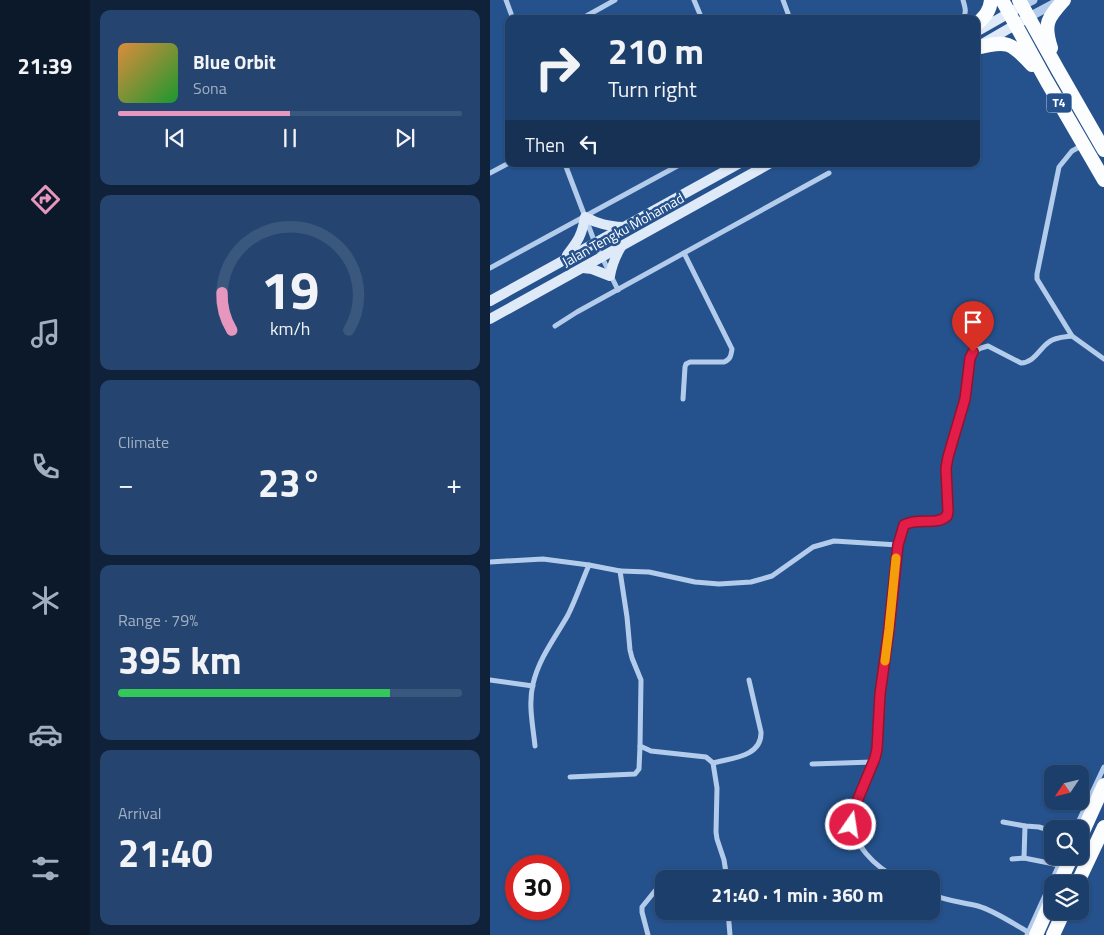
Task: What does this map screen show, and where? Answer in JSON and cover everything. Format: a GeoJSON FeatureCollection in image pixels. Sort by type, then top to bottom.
{"type":"FeatureCollection","features":[{"type":"Feature","properties":{"kind":"highway"},"geometry":{"type":"LineString","coordinates":[[980,21],[989,10],[991,0]]}},
{"type":"Feature","properties":{"kind":"highway","name":"T4"},"geometry":{"type":"LineString","coordinates":[[1002,0],[1104,180]]}},
{"type":"Feature","properties":{"kind":"highway"},"geometry":{"type":"LineString","coordinates":[[1058,70],[1048,39],[1047,24],[1050,16],[1062,0]]}},
{"type":"Feature","properties":{"kind":"highway","name":"T4"},"geometry":{"type":"LineString","coordinates":[[1026,6],[1058,70],[1104,150]]}},
{"type":"Feature","properties":{"kind":"highway"},"geometry":{"type":"LineString","coordinates":[[980,47],[1004,43],[1014,47],[1046,80]]}},
{"type":"Feature","properties":{"kind":"highway"},"geometry":{"type":"LineString","coordinates":[[1088,820],[1104,785]]}},
{"type":"Feature","properties":{"kind":"highway"},"geometry":{"type":"LineString","coordinates":[[1082,875],[1102,837]]}},
{"type":"Feature","properties":{"kind":"highway"},"geometry":{"type":"LineString","coordinates":[[1030,934],[1044,912]]}},
{"type":"Feature","properties":{"kind":"highway"},"geometry":{"type":"LineString","coordinates":[[1053,935],[1060,920]]}},
{"type":"Feature","properties":{"kind":"main road"},"geometry":{"type":"LineString","coordinates":[[980,45],[1013,19],[1026,6]]}},
{"type":"Feature","properties":{"kind":"main road"},"geometry":{"type":"LineString","coordinates":[[980,31],[1013,19]]}},
{"type":"Feature","properties":{"kind":"main road","name":"Jalan Tengku Mohamad"},"geometry":{"type":"LineString","coordinates":[[490,300],[733,167]]}},
{"type":"Feature","properties":{"kind":"main road","name":"Jalan Tengku Mohamad"},"geometry":{"type":"LineString","coordinates":[[490,319],[764,167]]}},
{"type":"Feature","properties":{"kind":"main road"},"geometry":{"type":"LineString","coordinates":[[563,260],[578,241],[583,231],[585,217],[596,223],[623,227]]}},
{"type":"Feature","properties":{"kind":"main road"},"geometry":{"type":"LineString","coordinates":[[583,268],[592,269],[610,276],[615,257],[622,246]]}},
{"type":"Feature","properties":{"kind":"street"},"geometry":{"type":"LineString","coordinates":[[506,0],[512,15]]}},
{"type":"Feature","properties":{"kind":"street"},"geometry":{"type":"LineString","coordinates":[[588,15],[615,0]]}},
{"type":"Feature","properties":{"kind":"street"},"geometry":{"type":"LineString","coordinates":[[694,0],[700,15]]}},
{"type":"Feature","properties":{"kind":"street"},"geometry":{"type":"LineString","coordinates":[[783,0],[789,15]]}},
{"type":"Feature","properties":{"kind":"street"},"geometry":{"type":"LineString","coordinates":[[964,0],[965,15]]}},
{"type":"Feature","properties":{"kind":"street"},"geometry":{"type":"LineString","coordinates":[[1026,6],[1062,0]]}},
{"type":"Feature","properties":{"kind":"street"},"geometry":{"type":"LineString","coordinates":[[1084,145],[1072,151],[1058,167],[1037,279],[1072,336],[1104,359]]}},
{"type":"Feature","properties":{"kind":"street"},"geometry":{"type":"LineString","coordinates":[[490,173],[505,164]]}},
{"type":"Feature","properties":{"kind":"street"},"geometry":{"type":"LineString","coordinates":[[566,167],[601,258],[618,290]]}},
{"type":"Feature","properties":{"kind":"street"},"geometry":{"type":"LineString","coordinates":[[490,268],[676,167]]}},
{"type":"Feature","properties":{"kind":"street"},"geometry":{"type":"LineString","coordinates":[[555,326],[829,173]]}},
{"type":"Feature","properties":{"kind":"street"},"geometry":{"type":"LineString","coordinates":[[683,399],[686,364],[690,362],[724,362],[732,355],[732,349],[684,253]]}},
{"type":"Feature","properties":{"kind":"street"},"geometry":{"type":"LineString","coordinates":[[885,870],[863,850],[854,834],[851,816],[877,749],[880,694],[898,545],[904,525],[913,521],[941,520],[947,516],[946,468],[965,399],[970,358],[973,352],[988,346],[1021,363],[1026,363],[1031,361],[1043,346],[1051,340],[1072,336]]}},
{"type":"Feature","properties":{"kind":"street"},"geometry":{"type":"LineString","coordinates":[[490,562],[543,560],[589,564],[620,570],[649,572],[695,582],[719,584],[751,582],[772,576],[813,547],[834,541],[898,545]]}},
{"type":"Feature","properties":{"kind":"street"},"geometry":{"type":"LineString","coordinates":[[535,746],[531,713],[532,686],[538,666],[568,615],[589,564]]}},
{"type":"Feature","properties":{"kind":"street"},"geometry":{"type":"LineString","coordinates":[[570,777],[635,774],[639,769],[641,680],[630,650],[620,570]]}},
{"type":"Feature","properties":{"kind":"street"},"geometry":{"type":"LineString","coordinates":[[490,680],[532,686]]}},
{"type":"Feature","properties":{"kind":"street"},"geometry":{"type":"LineString","coordinates":[[713,763],[755,750],[759,744],[761,732],[749,680]]}},
{"type":"Feature","properties":{"kind":"street"},"geometry":{"type":"LineString","coordinates":[[640,746],[651,751],[706,758],[713,763],[717,788],[716,832],[726,870]]}},
{"type":"Feature","properties":{"kind":"street"},"geometry":{"type":"LineString","coordinates":[[812,764],[873,762]]}},
{"type":"Feature","properties":{"kind":"street"},"geometry":{"type":"LineString","coordinates":[[1079,820],[1104,767]]}},
{"type":"Feature","properties":{"kind":"street"},"geometry":{"type":"LineString","coordinates":[[1003,822],[1044,829]]}},
{"type":"Feature","properties":{"kind":"street"},"geometry":{"type":"LineString","coordinates":[[1024,858],[1025,826]]}},
{"type":"Feature","properties":{"kind":"street"},"geometry":{"type":"LineString","coordinates":[[1012,859],[1024,858],[1044,862]]}},
{"type":"Feature","properties":{"kind":"street"},"geometry":{"type":"LineString","coordinates":[[940,897],[979,906],[1030,934],[1059,865]]}},
{"type":"Feature","properties":{"kind":"street"},"geometry":{"type":"LineString","coordinates":[[648,935],[642,906],[655,891]]}},
{"type":"Feature","properties":{"kind":"street"},"geometry":{"type":"LineString","coordinates":[[729,920],[730,935]]}},
{"type":"Feature","properties":{"kind":"slow traffic"},"geometry":{"type":"LineString","coordinates":[[885,661],[896,558]]}},
{"type":"Feature","properties":{"kind":"route"},"geometry":{"type":"LineString","coordinates":[[851,825],[851,816],[877,749],[880,694],[898,545],[904,525],[913,521],[941,520],[947,516],[946,468],[965,399],[970,358],[973,352]]}}]}
